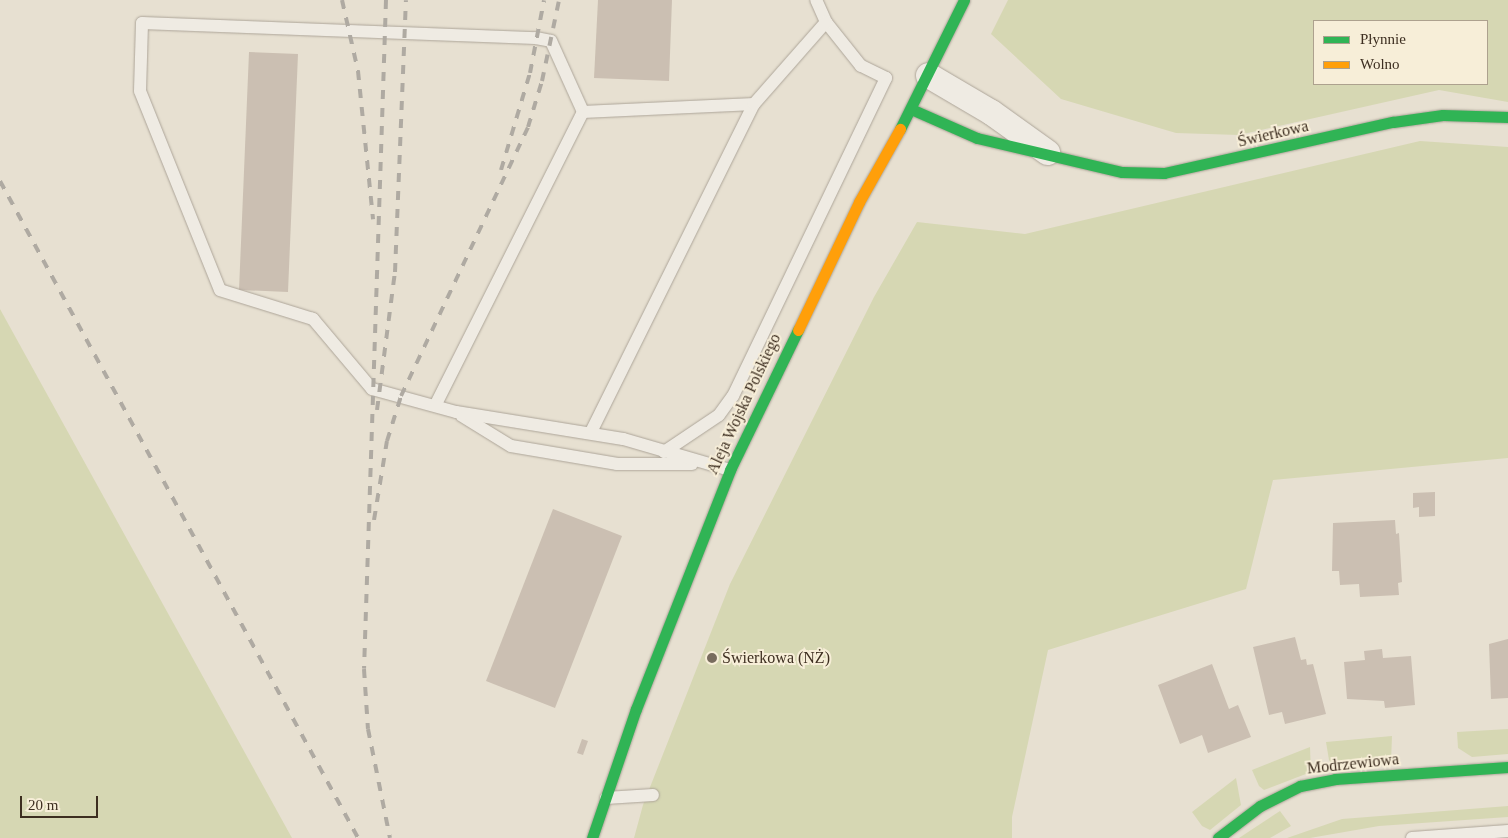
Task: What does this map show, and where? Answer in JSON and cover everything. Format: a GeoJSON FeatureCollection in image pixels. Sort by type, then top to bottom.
{"type":"FeatureCollection","features":[{"type":"Feature","properties":{"kind":"main road","name":"Aleja Wojska Polskiego"},"geometry":{"type":"LineString","coordinates":[[592,838],[676,601],[730,470],[858,202],[911,109],[964,0]]}},
{"type":"Feature","properties":{"kind":"main road","name":"Świerkowa"},"geometry":{"type":"LineString","coordinates":[[911,109],[977,138],[1047,152],[1081,164],[1122,172],[1164,173],[1393,122],[1443,115],[1508,117]]}},
{"type":"Feature","properties":{"kind":"main road","name":"Modrzewiowa"},"geometry":{"type":"LineString","coordinates":[[1218,838],[1260,806],[1300,786],[1335,779],[1508,767]]}},
{"type":"Feature","properties":{"kind":"street"},"geometry":{"type":"LineString","coordinates":[[928,75],[991,112],[1047,152]]}},
{"type":"Feature","properties":{"kind":"lane"},"geometry":{"type":"LineString","coordinates":[[664,452],[720,416],[733,396],[886,78],[861,66],[826,22],[816,0]]}},
{"type":"Feature","properties":{"kind":"lane"},"geometry":{"type":"LineString","coordinates":[[591,432],[754,104],[826,22]]}},
{"type":"Feature","properties":{"kind":"lane"},"geometry":{"type":"LineString","coordinates":[[583,112],[551,41],[536,38],[142,23],[140,91],[220,290],[313,319],[372,389],[436,404],[456,412],[511,446],[617,464],[702,464]]}},
{"type":"Feature","properties":{"kind":"lane"},"geometry":{"type":"LineString","coordinates":[[583,112],[754,104]]}},
{"type":"Feature","properties":{"kind":"lane"},"geometry":{"type":"LineString","coordinates":[[436,404],[583,112]]}},
{"type":"Feature","properties":{"kind":"lane"},"geometry":{"type":"LineString","coordinates":[[456,412],[591,432],[702,464],[730,470]]}},
{"type":"Feature","properties":{"kind":"lane"},"geometry":{"type":"LineString","coordinates":[[606,798],[653,795]]}},
{"type":"Feature","properties":{"kind":"lane"},"geometry":{"type":"LineString","coordinates":[[1412,838],[1508,831]]}},
{"type":"Feature","properties":{"kind":"green space"},"geometry":{"type":"Polygon","coordinates":[[[1008,0],[1508,0],[1508,102],[1439,90],[1239,135],[1176,133],[1061,99],[991,34],[1008,0]]]}},
{"type":"Feature","properties":{"kind":"green space"},"geometry":{"type":"Polygon","coordinates":[[[1420,141],[1508,147],[1508,458],[1273,480],[1246,589],[1048,650],[1012,817],[1012,838],[634,838],[643,805],[730,584],[874,297],[917,222],[1025,234],[1420,141]]]}},
{"type":"Feature","properties":{"kind":"green space"},"geometry":{"type":"Polygon","coordinates":[[[0,309],[292,838],[0,838],[0,309]]]}},
{"type":"Feature","properties":{"kind":"green space"},"geometry":{"type":"Polygon","coordinates":[[[1508,729],[1508,754],[1472,757],[1458,748],[1457,732],[1508,729]]]}},
{"type":"Feature","properties":{"kind":"green space"},"geometry":{"type":"Polygon","coordinates":[[[1392,736],[1391,762],[1334,767],[1329,760],[1326,742],[1392,736]]]}},
{"type":"Feature","properties":{"kind":"green space"},"geometry":{"type":"Polygon","coordinates":[[[1310,747],[1311,772],[1264,790],[1259,786],[1252,770],[1310,747]]]}},
{"type":"Feature","properties":{"kind":"green space"},"geometry":{"type":"Polygon","coordinates":[[[1236,778],[1241,805],[1210,830],[1202,826],[1192,812],[1236,778]]]}},
{"type":"Feature","properties":{"kind":"green space"},"geometry":{"type":"Polygon","coordinates":[[[1508,806],[1508,817],[1379,826],[1310,838],[1287,838],[1342,819],[1508,806]]]}},
{"type":"Feature","properties":{"kind":"green space"},"geometry":{"type":"Polygon","coordinates":[[[1280,811],[1291,826],[1270,838],[1239,838],[1280,811]]]}},
{"type":"Feature","properties":{"kind":"building"},"geometry":{"type":"Polygon","coordinates":[[[598,0],[672,0],[669,81],[594,78],[598,0]]]}},
{"type":"Feature","properties":{"kind":"building"},"geometry":{"type":"Polygon","coordinates":[[[249,52],[298,54],[288,292],[239,290],[249,52]]]}},
{"type":"Feature","properties":{"kind":"building"},"geometry":{"type":"Polygon","coordinates":[[[1435,492],[1435,516],[1419,517],[1419,507],[1413,508],[1413,493],[1435,492]]]}},
{"type":"Feature","properties":{"kind":"building"},"geometry":{"type":"Polygon","coordinates":[[[553,509],[622,536],[555,708],[486,681],[553,509]]]}},
{"type":"Feature","properties":{"kind":"building"},"geometry":{"type":"Polygon","coordinates":[[[1395,520],[1396,534],[1399,533],[1402,582],[1398,583],[1399,595],[1360,597],[1359,584],[1340,585],[1339,571],[1332,571],[1333,523],[1395,520]]]}},
{"type":"Feature","properties":{"kind":"building"},"geometry":{"type":"Polygon","coordinates":[[[1295,637],[1301,660],[1306,659],[1307,665],[1313,664],[1326,714],[1285,724],[1282,712],[1269,715],[1253,647],[1295,637]]]}},
{"type":"Feature","properties":{"kind":"building"},"geometry":{"type":"Polygon","coordinates":[[[1508,639],[1508,698],[1491,699],[1489,644],[1508,639]]]}},
{"type":"Feature","properties":{"kind":"building"},"geometry":{"type":"Polygon","coordinates":[[[1382,649],[1383,658],[1411,656],[1415,705],[1385,708],[1384,701],[1347,699],[1344,662],[1365,660],[1364,651],[1382,649]]]}},
{"type":"Feature","properties":{"kind":"building"},"geometry":{"type":"Polygon","coordinates":[[[1212,664],[1229,709],[1238,705],[1251,737],[1208,753],[1202,735],[1180,744],[1158,685],[1212,664]]]}},
{"type":"Feature","properties":{"kind":"building"},"geometry":{"type":"Polygon","coordinates":[[[582,739],[588,741],[583,755],[577,753],[582,739]]]}},
{"type":"Feature","properties":{"kind":"railway"},"geometry":{"type":"LineString","coordinates":[[342,0],[358,71],[373,219]]}},
{"type":"Feature","properties":{"kind":"railway"},"geometry":{"type":"LineString","coordinates":[[386,0],[364,669],[368,729],[390,838]]}},
{"type":"Feature","properties":{"kind":"railway"},"geometry":{"type":"LineString","coordinates":[[377,410],[395,272],[406,0]]}},
{"type":"Feature","properties":{"kind":"railway"},"geometry":{"type":"LineString","coordinates":[[501,170],[530,73],[544,0]]}},
{"type":"Feature","properties":{"kind":"railway"},"geometry":{"type":"LineString","coordinates":[[374,520],[387,441],[401,396],[528,127],[542,81],[559,0]]}},
{"type":"Feature","properties":{"kind":"railway"},"geometry":{"type":"LineString","coordinates":[[0,181],[358,838]]}},
{"type":"Feature","properties":{"kind":"traffic: fast"},"geometry":{"type":"LineString","coordinates":[[900,129],[964,0]]}},
{"type":"Feature","properties":{"kind":"traffic: fast"},"geometry":{"type":"LineString","coordinates":[[911,109],[977,138],[1122,172],[1164,173],[1393,122],[1443,115],[1508,117]]}},
{"type":"Feature","properties":{"kind":"traffic: fast"},"geometry":{"type":"LineString","coordinates":[[592,838],[636,709],[730,470],[798,330]]}},
{"type":"Feature","properties":{"kind":"traffic: fast"},"geometry":{"type":"LineString","coordinates":[[1218,838],[1260,806],[1300,786],[1335,779],[1508,767]]}},
{"type":"Feature","properties":{"kind":"traffic: slow"},"geometry":{"type":"LineString","coordinates":[[798,330],[859,202],[900,129]]}},
{"type":"Feature","properties":{"kind":"place","name":"Świerkowa (NŻ)"},"geometry":{"type":"Point","coordinates":[712,658]}}]}
